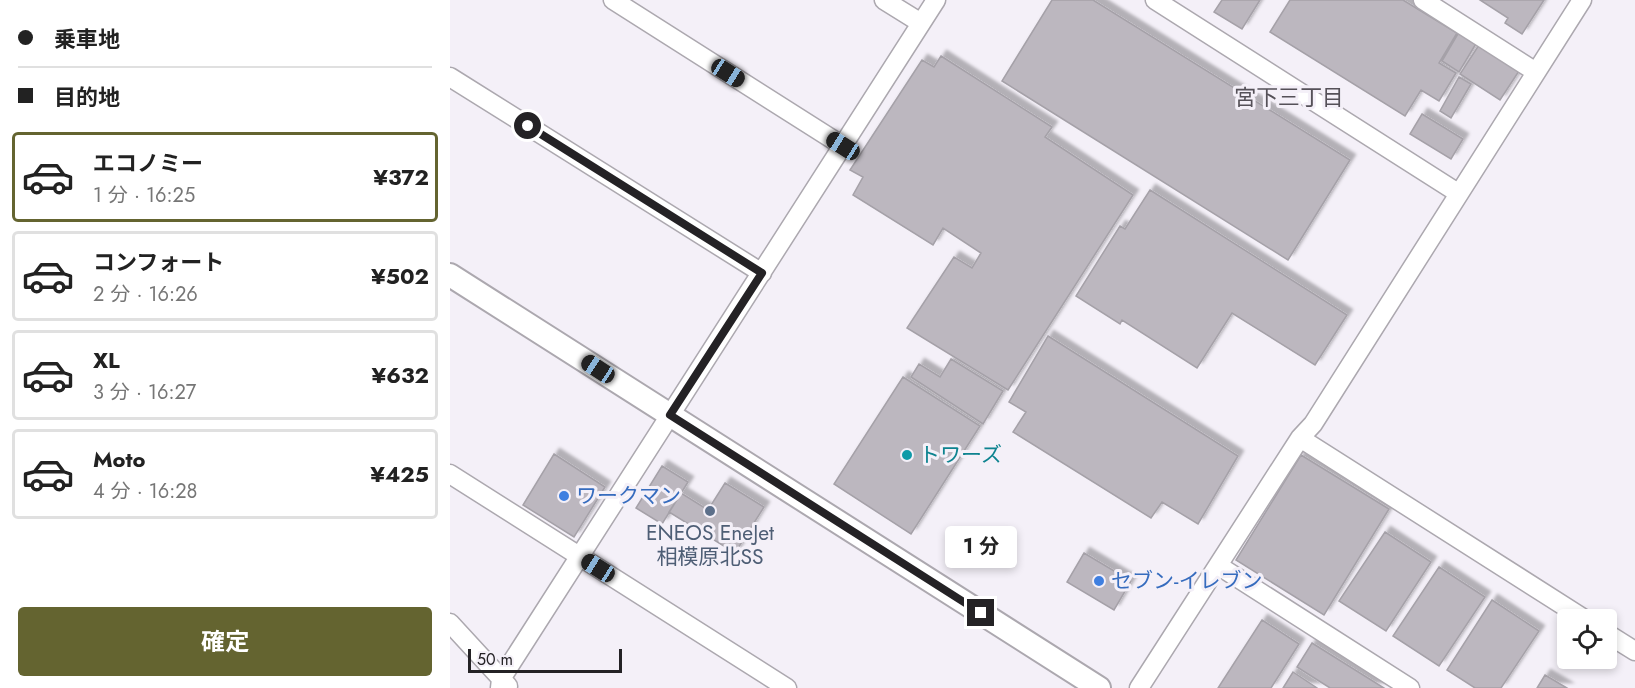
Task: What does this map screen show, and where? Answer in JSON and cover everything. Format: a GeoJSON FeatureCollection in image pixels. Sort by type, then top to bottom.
{"type":"FeatureCollection","features":[{"type":"Feature","properties":{"kind":"street"},"geometry":{"type":"LineString","coordinates":[[613,0],[843,146]]}},
{"type":"Feature","properties":{"kind":"street"},"geometry":{"type":"LineString","coordinates":[[884,0],[921,23]]}},
{"type":"Feature","properties":{"kind":"street"},"geometry":{"type":"LineString","coordinates":[[450,623],[504,685],[579,556],[936,0]]}},
{"type":"Feature","properties":{"kind":"street"},"geometry":{"type":"LineString","coordinates":[[1155,0],[1458,193]]}},
{"type":"Feature","properties":{"kind":"street"},"geometry":{"type":"LineString","coordinates":[[1423,0],[1536,72]]}},
{"type":"Feature","properties":{"kind":"street"},"geometry":{"type":"LineString","coordinates":[[1139,688],[1300,438],[1313,424],[1582,0]]}},
{"type":"Feature","properties":{"kind":"street"},"geometry":{"type":"LineString","coordinates":[[450,77],[762,273]]}},
{"type":"Feature","properties":{"kind":"street"},"geometry":{"type":"LineString","coordinates":[[450,275],[1099,688]]}},
{"type":"Feature","properties":{"kind":"street"},"geometry":{"type":"LineString","coordinates":[[1300,438],[1569,609]]}},
{"type":"Feature","properties":{"kind":"street"},"geometry":{"type":"LineString","coordinates":[[450,474],[787,688]]}},
{"type":"Feature","properties":{"kind":"street"},"geometry":{"type":"LineString","coordinates":[[1219,566],[1410,688]]}},
{"type":"Feature","properties":{"kind":"street"},"geometry":{"type":"LineString","coordinates":[[1617,640],[1635,651]]}},
{"type":"Feature","properties":{"kind":"building"},"geometry":{"type":"Polygon","coordinates":[[[1052,0],[1093,0],[1350,160],[1288,260],[1002,81],[1052,0]]]}},
{"type":"Feature","properties":{"kind":"building"},"geometry":{"type":"Polygon","coordinates":[[[1222,0],[1260,0],[1242,29],[1214,12],[1222,0]]]}},
{"type":"Feature","properties":{"kind":"building"},"geometry":{"type":"Polygon","coordinates":[[[1290,0],[1403,0],[1457,33],[1439,63],[1456,73],[1439,101],[1421,90],[1405,116],[1270,32],[1290,0]]]}},
{"type":"Feature","properties":{"kind":"building"},"geometry":{"type":"Polygon","coordinates":[[[1480,0],[1544,0],[1522,34],[1505,23],[1508,18],[1480,0]]]}},
{"type":"Feature","properties":{"kind":"building"},"geometry":{"type":"Polygon","coordinates":[[[1459,32],[1477,42],[1459,72],[1442,61],[1459,32]]]}},
{"type":"Feature","properties":{"kind":"building"},"geometry":{"type":"Polygon","coordinates":[[[1479,45],[1519,71],[1500,100],[1460,74],[1479,45]]]}},
{"type":"Feature","properties":{"kind":"building","name":"トワーズ"},"geometry":{"type":"Polygon","coordinates":[[[941,56],[1052,127],[1045,137],[1133,195],[1008,390],[907,328],[954,257],[972,268],[981,253],[943,228],[933,245],[853,195],[863,177],[850,170],[922,60],[934,67],[941,56]]]}},
{"type":"Feature","properties":{"kind":"building"},"geometry":{"type":"Polygon","coordinates":[[[1459,77],[1471,84],[1451,118],[1440,111],[1459,77]]]}},
{"type":"Feature","properties":{"kind":"building"},"geometry":{"type":"Polygon","coordinates":[[[1422,114],[1463,139],[1451,159],[1410,134],[1422,114]]]}},
{"type":"Feature","properties":{"kind":"building"},"geometry":{"type":"Polygon","coordinates":[[[1150,190],[1347,315],[1315,365],[1232,313],[1197,368],[1122,320],[1120,324],[1076,296],[1120,226],[1125,229],[1150,190]]]}},
{"type":"Feature","properties":{"kind":"building"},"geometry":{"type":"Polygon","coordinates":[[[1048,336],[1238,456],[1198,524],[1162,502],[1151,518],[1013,432],[1026,412],[1009,402],[1048,336]]]}},
{"type":"Feature","properties":{"kind":"building"},"geometry":{"type":"Polygon","coordinates":[[[951,359],[1003,391],[983,424],[911,377],[919,364],[940,377],[951,359]]]}},
{"type":"Feature","properties":{"kind":"building","name":"トワーズ"},"geometry":{"type":"Polygon","coordinates":[[[903,377],[980,426],[911,534],[834,484],[903,377]]]}},
{"type":"Feature","properties":{"kind":"building","name":"ワークマン"},"geometry":{"type":"Polygon","coordinates":[[[554,454],[605,487],[574,537],[523,505],[554,454]]]}},
{"type":"Feature","properties":{"kind":"building"},"geometry":{"type":"Polygon","coordinates":[[[1301,455],[1389,509],[1324,615],[1236,560],[1301,455]]]}},
{"type":"Feature","properties":{"kind":"building"},"geometry":{"type":"Polygon","coordinates":[[[662,466],[688,482],[662,524],[636,508],[662,466]]]}},
{"type":"Feature","properties":{"kind":"building"},"geometry":{"type":"Polygon","coordinates":[[[725,483],[764,507],[735,553],[669,512],[681,493],[708,510],[725,483]]]}},
{"type":"Feature","properties":{"kind":"building"},"geometry":{"type":"Polygon","coordinates":[[[1385,532],[1431,562],[1386,631],[1339,601],[1385,532]]]}},
{"type":"Feature","properties":{"kind":"building","name":"セブン-イレブン"},"geometry":{"type":"Polygon","coordinates":[[[1084,553],[1131,581],[1114,610],[1067,582],[1084,553]]]}},
{"type":"Feature","properties":{"kind":"building"},"geometry":{"type":"Polygon","coordinates":[[[1439,567],[1485,597],[1439,666],[1393,636],[1439,567]]]}},
{"type":"Feature","properties":{"kind":"building"},"geometry":{"type":"Polygon","coordinates":[[[1492,600],[1539,631],[1501,688],[1475,688],[1447,670],[1492,600]]]}},
{"type":"Feature","properties":{"kind":"building"},"geometry":{"type":"Polygon","coordinates":[[[1262,620],[1299,644],[1271,688],[1218,688],[1262,620]]]}},
{"type":"Feature","properties":{"kind":"building"},"geometry":{"type":"Polygon","coordinates":[[[1312,643],[1384,688],[1330,688],[1297,667],[1312,643]]]}},
{"type":"Feature","properties":{"kind":"building"},"geometry":{"type":"Polygon","coordinates":[[[1293,672],[1317,688],[1283,688],[1293,672]]]}},
{"type":"Feature","properties":{"kind":"building"},"geometry":{"type":"Polygon","coordinates":[[[1545,675],[1567,688],[1537,688],[1545,675]]]}},
{"type":"Feature","properties":{"kind":"place","name":"トワーズ"},"geometry":{"type":"Point","coordinates":[907,455]}},
{"type":"Feature","properties":{"kind":"place","name":"ワークマン"},"geometry":{"type":"Point","coordinates":[564,496]}},
{"type":"Feature","properties":{"kind":"place","name":"ENEOS EneJet 相模原北SS"},"geometry":{"type":"Point","coordinates":[710,511]}},
{"type":"Feature","properties":{"kind":"place","name":"セブン-イレブン"},"geometry":{"type":"Point","coordinates":[1099,581]}},
{"type":"Feature","properties":{"kind":"district","name":"宮下三丁目"},"geometry":{"type":"Point","coordinates":[1289,97]}},
{"type":"Feature","properties":{"kind":"route"},"geometry":{"type":"LineString","coordinates":[[528,126],[762,273],[670,415],[981,613]]}}]}
